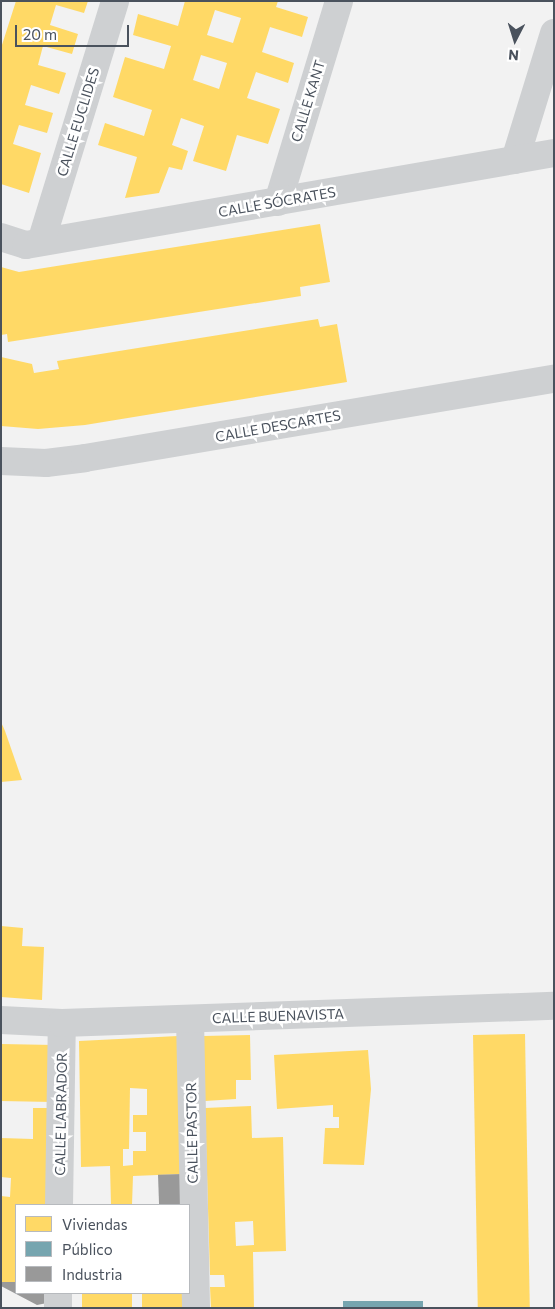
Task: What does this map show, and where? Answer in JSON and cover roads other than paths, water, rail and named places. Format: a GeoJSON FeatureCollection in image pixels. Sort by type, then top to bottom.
{"type":"FeatureCollection","features":[{"type":"Feature","properties":{"kind":"street","name":"CALLE EUCLIDES"},"geometry":{"type":"LineString","coordinates":[[41,242],[115,1]]}},
{"type":"Feature","properties":{"kind":"street","name":"CALLE KANT"},"geometry":{"type":"LineString","coordinates":[[278,202],[339,1]]}},
{"type":"Feature","properties":{"kind":"street"},"geometry":{"type":"LineString","coordinates":[[515,160],[554,33]]}},
{"type":"Feature","properties":{"kind":"street","name":"CALLE SÓCRATES"},"geometry":{"type":"LineString","coordinates":[[1,237],[26,245],[554,153]]}},
{"type":"Feature","properties":{"kind":"street","name":"CALLE DESCARTES"},"geometry":{"type":"LineString","coordinates":[[1,461],[46,462],[85,458],[554,379]]}},
{"type":"Feature","properties":{"kind":"street","name":"CALLE BUENAVISTA"},"geometry":{"type":"LineString","coordinates":[[1,1020],[62,1023],[554,1006]]}},
{"type":"Feature","properties":{"kind":"street","name":"CALLE PASTOR"},"geometry":{"type":"LineString","coordinates":[[190,1019],[196,1308]]}},
{"type":"Feature","properties":{"kind":"street","name":"CALLE LABRADOR"},"geometry":{"type":"LineString","coordinates":[[59,1204],[62,1023]]}},
{"type":"Feature","properties":{"kind":"street"},"geometry":{"type":"LineString","coordinates":[[58,1294],[58,1308]]}}]}
